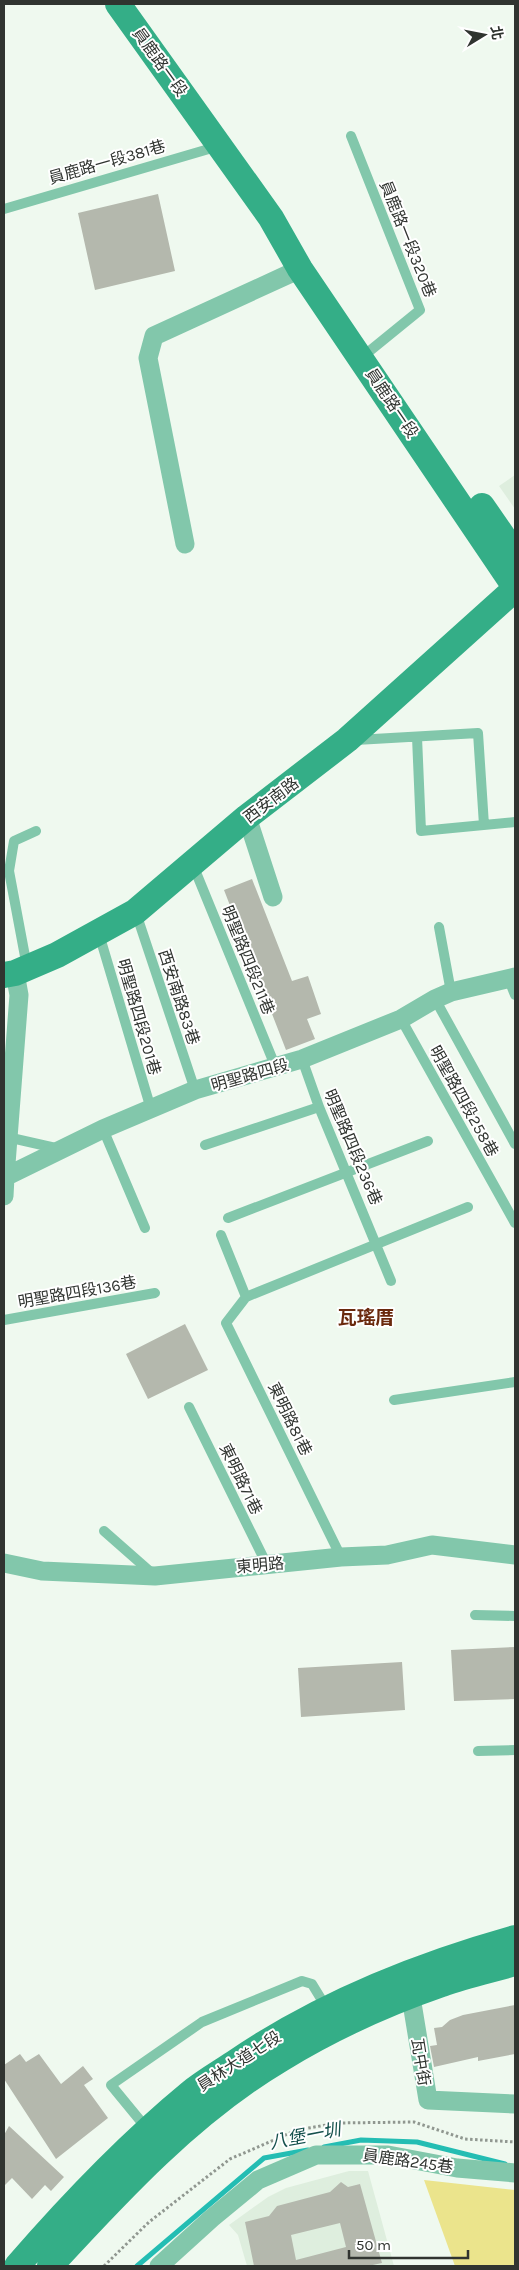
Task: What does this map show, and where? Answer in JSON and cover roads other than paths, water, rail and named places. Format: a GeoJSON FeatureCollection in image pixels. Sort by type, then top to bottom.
{"type":"FeatureCollection","features":[{"type":"Feature","properties":{"kind":"main road","name":"員鹿路一段"},"geometry":{"type":"LineString","coordinates":[[118,4],[271,218],[300,269],[368,353],[515,554]]}},
{"type":"Feature","properties":{"kind":"main road","name":"員鹿路一段"},"geometry":{"type":"LineString","coordinates":[[271,218],[306,250],[515,588]]}},
{"type":"Feature","properties":{"kind":"main road","name":"西安南路"},"geometry":{"type":"LineString","coordinates":[[15,972],[99,934],[135,912],[247,817],[347,740],[515,588]]}},
{"type":"Feature","properties":{"kind":"main road","name":"員林大道七段"},"geometry":{"type":"LineString","coordinates":[[17,2266],[102,2174],[190,2092],[260,2045],[326,2007],[404,1973],[515,1938]]}},
{"type":"Feature","properties":{"kind":"main road","name":"員林大道七段"},"geometry":{"type":"LineString","coordinates":[[50,2266],[151,2161],[229,2095],[287,2055],[358,2019],[442,1984],[515,1963]]}},
{"type":"Feature","properties":{"kind":"street"},"geometry":{"type":"LineString","coordinates":[[185,544],[148,358],[154,336],[300,269]]}},
{"type":"Feature","properties":{"kind":"street"},"geometry":{"type":"LineString","coordinates":[[247,817],[273,896]]}},
{"type":"Feature","properties":{"kind":"street"},"geometry":{"type":"LineString","coordinates":[[4,1196],[6,1128],[19,995],[15,972]]}},
{"type":"Feature","properties":{"kind":"street","name":"明聖路四段"},"geometry":{"type":"LineString","coordinates":[[5,1176],[103,1129],[195,1090],[302,1059],[401,1019],[443,996],[513,984]]}},
{"type":"Feature","properties":{"kind":"street","name":"東明路"},"geometry":{"type":"LineString","coordinates":[[4,1563],[42,1571],[155,1576],[341,1557],[387,1555],[432,1545],[515,1555]]}},
{"type":"Feature","properties":{"kind":"street","name":"瓦中街"},"geometry":{"type":"LineString","coordinates":[[411,1997],[428,2100],[515,2104]]}},
{"type":"Feature","properties":{"kind":"street","name":"員鹿路245巷"},"geometry":{"type":"LineString","coordinates":[[159,2266],[258,2180],[316,2156],[388,2155],[457,2168],[515,2173]]}},
{"type":"Feature","properties":{"kind":"lane","name":"員鹿路一段320巷"},"geometry":{"type":"LineString","coordinates":[[351,136],[420,310],[368,353]]}},
{"type":"Feature","properties":{"kind":"lane","name":"員鹿路一段381巷"},"geometry":{"type":"LineString","coordinates":[[4,209],[220,145]]}},
{"type":"Feature","properties":{"kind":"lane"},"geometry":{"type":"LineString","coordinates":[[347,740],[478,733],[484,825]]}},
{"type":"Feature","properties":{"kind":"lane"},"geometry":{"type":"LineString","coordinates":[[417,737],[421,831],[515,822]]}},
{"type":"Feature","properties":{"kind":"lane"},"geometry":{"type":"LineString","coordinates":[[15,972],[10,871],[14,841],[36,831]]}},
{"type":"Feature","properties":{"kind":"lane","name":"明聖路四段211巷"},"geometry":{"type":"LineString","coordinates":[[193,864],[276,1068]]}},
{"type":"Feature","properties":{"kind":"lane","name":"西安南路83巷"},"geometry":{"type":"LineString","coordinates":[[135,912],[195,1090]]}},
{"type":"Feature","properties":{"kind":"lane"},"geometry":{"type":"LineString","coordinates":[[440,927],[443,996],[515,1144]]}},
{"type":"Feature","properties":{"kind":"lane","name":"明聖路四段201巷"},"geometry":{"type":"LineString","coordinates":[[99,934],[151,1109]]}},
{"type":"Feature","properties":{"kind":"lane","name":"明聖路四段258巷"},"geometry":{"type":"LineString","coordinates":[[401,1019],[515,1223]]}},
{"type":"Feature","properties":{"kind":"lane","name":"明聖路四段236巷"},"geometry":{"type":"LineString","coordinates":[[302,1059],[319,1107],[392,1281]]}},
{"type":"Feature","properties":{"kind":"lane"},"geometry":{"type":"LineString","coordinates":[[205,1145],[319,1107]]}},
{"type":"Feature","properties":{"kind":"lane"},"geometry":{"type":"LineString","coordinates":[[6,1128],[62,1149]]}},
{"type":"Feature","properties":{"kind":"lane"},"geometry":{"type":"LineString","coordinates":[[103,1129],[145,1228]]}},
{"type":"Feature","properties":{"kind":"lane"},"geometry":{"type":"LineString","coordinates":[[228,1218],[428,1142]]}},
{"type":"Feature","properties":{"kind":"lane"},"geometry":{"type":"LineString","coordinates":[[221,1235],[246,1298],[468,1207]]}},
{"type":"Feature","properties":{"kind":"lane","name":"明聖路四段136巷"},"geometry":{"type":"LineString","coordinates":[[4,1320],[155,1293]]}},
{"type":"Feature","properties":{"kind":"lane","name":"東明路81巷"},"geometry":{"type":"LineString","coordinates":[[246,1298],[226,1322],[341,1557]]}},
{"type":"Feature","properties":{"kind":"lane"},"geometry":{"type":"LineString","coordinates":[[394,1400],[515,1382]]}},
{"type":"Feature","properties":{"kind":"lane","name":"東明路71巷"},"geometry":{"type":"LineString","coordinates":[[189,1407],[267,1564]]}},
{"type":"Feature","properties":{"kind":"lane"},"geometry":{"type":"LineString","coordinates":[[104,1531],[155,1576]]}},
{"type":"Feature","properties":{"kind":"lane"},"geometry":{"type":"LineString","coordinates":[[475,1615],[515,1616]]}},
{"type":"Feature","properties":{"kind":"lane"},"geometry":{"type":"LineString","coordinates":[[478,1751],[515,1750]]}},
{"type":"Feature","properties":{"kind":"lane"},"geometry":{"type":"LineString","coordinates":[[148,2131],[111,2085],[194,2027],[302,1981],[312,1984],[326,2007]]}},
{"type":"Feature","properties":{"kind":"waterway","name":"八堡一圳"},"geometry":{"type":"LineString","coordinates":[[324,2147],[361,2140],[417,2142],[505,2164]]}},
{"type":"Feature","properties":{"kind":"waterway","name":"八堡一圳"},"geometry":{"type":"LineString","coordinates":[[137,2266],[264,2158],[308,2150]]}},
{"type":"Feature","properties":{"kind":"district","name":"瓦瑤厝"},"geometry":{"type":"Point","coordinates":[366,1318]}}]}
